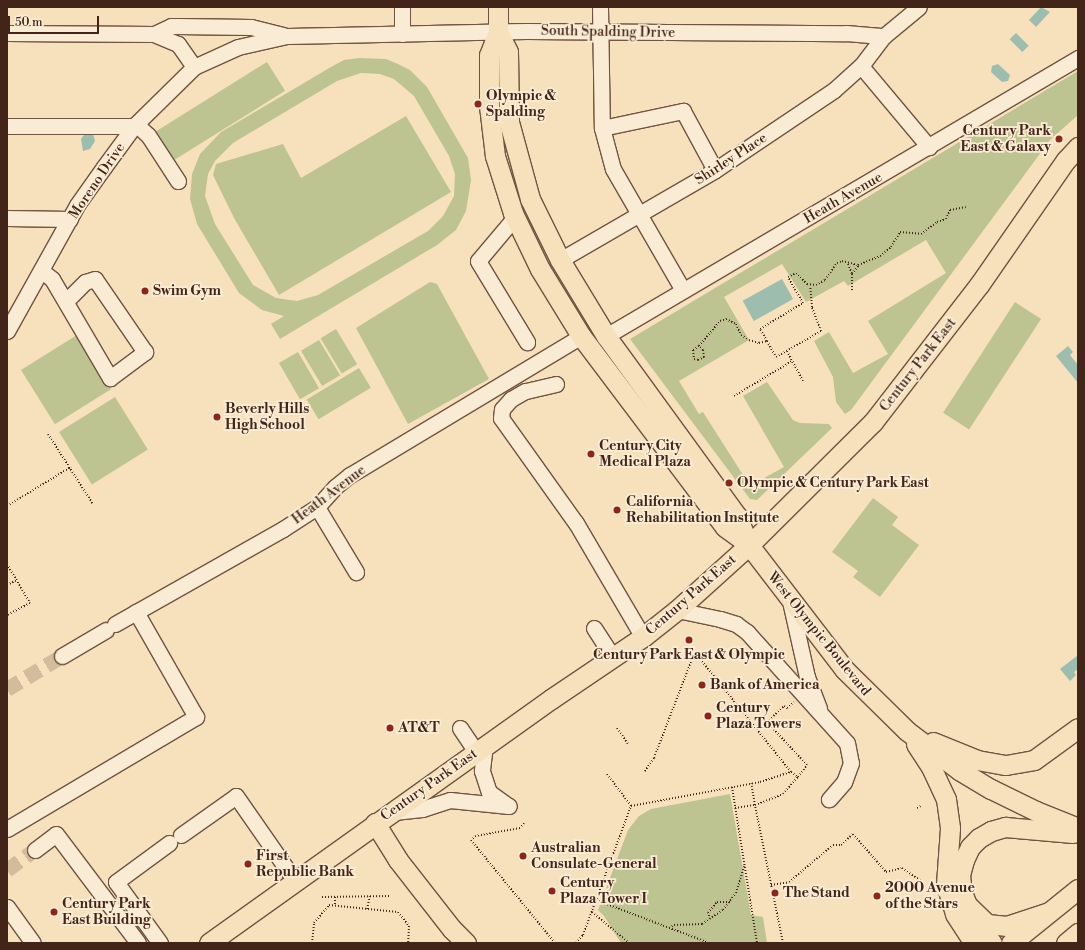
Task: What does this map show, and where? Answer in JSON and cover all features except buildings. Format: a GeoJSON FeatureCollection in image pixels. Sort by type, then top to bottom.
{"type":"FeatureCollection","features":[{"type":"Feature","properties":{"kind":"main road","name":"West Olympic Boulevard"},"geometry":{"type":"LineString","coordinates":[[498,7],[498,32],[489,55],[488,106],[495,156],[515,217],[540,269],[581,336],[725,527],[749,545]]}},
{"type":"Feature","properties":{"kind":"main road","name":"West Olympic Boulevard"},"geometry":{"type":"LineString","coordinates":[[498,32],[508,52],[509,122],[514,146],[530,199],[560,260],[606,336],[737,516],[749,545],[844,669],[907,731],[991,789],[1036,811],[1078,828]]}},
{"type":"Feature","properties":{"kind":"main road","name":"Century Park East"},"geometry":{"type":"LineString","coordinates":[[209,943],[375,823],[394,812],[480,748],[643,637],[677,610],[749,545],[873,422],[979,285],[1074,158]]}},
{"type":"Feature","properties":{"kind":"main road"},"geometry":{"type":"LineString","coordinates":[[907,731],[977,760],[1006,765],[1034,760],[1078,728]]}},
{"type":"Feature","properties":{"kind":"main road"},"geometry":{"type":"LineString","coordinates":[[907,731],[931,767],[946,799],[950,828],[946,884],[955,914],[974,943]]}},
{"type":"Feature","properties":{"kind":"main road"},"geometry":{"type":"LineString","coordinates":[[375,823],[398,860],[452,929],[466,943]]}},
{"type":"Feature","properties":{"kind":"main road"},"geometry":{"type":"LineString","coordinates":[[992,943],[975,921],[962,892],[960,875],[970,847],[979,838],[991,831],[1005,827],[1078,834]]}},
{"type":"Feature","properties":{"kind":"main road"},"geometry":{"type":"LineString","coordinates":[[1011,943],[1078,889]]}},
{"type":"Feature","properties":{"kind":"main road"},"geometry":{"type":"LineString","coordinates":[[967,905],[987,924],[998,926],[1013,924],[1049,912]]}},
{"type":"Feature","properties":{"kind":"main road"},"geometry":{"type":"LineString","coordinates":[[1066,943],[1078,933]]}},
{"type":"Feature","properties":{"kind":"street"},"geometry":{"type":"LineString","coordinates":[[402,7],[402,34]]}},
{"type":"Feature","properties":{"kind":"street"},"geometry":{"type":"LineString","coordinates":[[600,7],[602,128],[612,169],[683,290]]}},
{"type":"Feature","properties":{"kind":"street"},"geometry":{"type":"LineString","coordinates":[[884,36],[920,7]]}},
{"type":"Feature","properties":{"kind":"street","name":"South Spalding Drive"},"geometry":{"type":"LineString","coordinates":[[154,34],[171,26],[251,27],[287,36]]}},
{"type":"Feature","properties":{"kind":"street","name":"South Spalding Drive"},"geometry":{"type":"LineString","coordinates":[[7,33],[154,34],[178,44],[194,67],[238,47],[287,36],[498,32],[846,33],[884,36]]}},
{"type":"Feature","properties":{"kind":"street","name":"Shirley Place"},"geometry":{"type":"LineString","coordinates":[[560,260],[639,217],[715,170],[834,90],[861,66],[884,36]]}},
{"type":"Feature","properties":{"kind":"street","name":"Heath Avenue"},"geometry":{"type":"LineString","coordinates":[[606,336],[1078,58]]}},
{"type":"Feature","properties":{"kind":"street"},"geometry":{"type":"LineString","coordinates":[[861,66],[929,147]]}},
{"type":"Feature","properties":{"kind":"street","name":"Moreno Drive"},"geometry":{"type":"LineString","coordinates":[[7,330],[42,271],[77,205],[135,125],[194,67]]}},
{"type":"Feature","properties":{"kind":"street"},"geometry":{"type":"LineString","coordinates":[[602,128],[683,111],[715,170]]}},
{"type":"Feature","properties":{"kind":"street"},"geometry":{"type":"LineString","coordinates":[[7,126],[135,125],[148,135],[178,181]]}},
{"type":"Feature","properties":{"kind":"street"},"geometry":{"type":"LineString","coordinates":[[515,217],[478,261],[527,342]]}},
{"type":"Feature","properties":{"kind":"street"},"geometry":{"type":"LineString","coordinates":[[7,218],[70,219]]}},
{"type":"Feature","properties":{"kind":"street"},"geometry":{"type":"LineString","coordinates":[[42,271],[52,279],[66,301],[110,378],[145,352],[95,279],[85,282],[66,301]]}},
{"type":"Feature","properties":{"kind":"street","name":"Heath Avenue"},"geometry":{"type":"LineString","coordinates":[[62,656],[136,612],[283,529],[317,507],[335,487],[350,475],[581,336]]}},
{"type":"Feature","properties":{"kind":"street"},"geometry":{"type":"LineString","coordinates":[[556,384],[525,391],[511,398],[502,409],[501,418],[506,428],[576,523],[643,637]]}},
{"type":"Feature","properties":{"kind":"street"},"geometry":{"type":"LineString","coordinates":[[511,398],[536,400]]}},
{"type":"Feature","properties":{"kind":"street"},"geometry":{"type":"LineString","coordinates":[[317,507],[356,572]]}},
{"type":"Feature","properties":{"kind":"street"},"geometry":{"type":"LineString","coordinates":[[789,598],[807,677],[821,714]]}},
{"type":"Feature","properties":{"kind":"street"},"geometry":{"type":"LineString","coordinates":[[677,610],[730,622],[747,632],[847,744],[852,763],[844,782],[829,799]]}},
{"type":"Feature","properties":{"kind":"street"},"geometry":{"type":"LineString","coordinates":[[7,829],[196,717],[136,612]]}},
{"type":"Feature","properties":{"kind":"street"},"geometry":{"type":"LineString","coordinates":[[594,628],[613,657]]}},
{"type":"Feature","properties":{"kind":"street"},"geometry":{"type":"LineString","coordinates":[[394,812],[422,809],[450,800],[508,806],[489,792],[482,771],[480,748],[460,728]]}},
{"type":"Feature","properties":{"kind":"street"},"geometry":{"type":"LineString","coordinates":[[160,943],[116,882],[236,796],[295,881]]}},
{"type":"Feature","properties":{"kind":"street"},"geometry":{"type":"LineString","coordinates":[[35,850],[56,834],[138,943]]}},
{"type":"Feature","properties":{"kind":"street"},"geometry":{"type":"LineString","coordinates":[[7,906],[34,943]]}},
{"type":"Feature","properties":{"kind":"path"},"geometry":{"type":"LineString","coordinates":[[852,274],[859,265],[880,256],[891,247],[900,232],[921,234],[938,222],[946,219],[950,210],[966,207]]}},
{"type":"Feature","properties":{"kind":"path"},"geometry":{"type":"LineString","coordinates":[[810,286],[825,280],[836,263],[859,265]]}},
{"type":"Feature","properties":{"kind":"path"},"geometry":{"type":"LineString","coordinates":[[848,263],[852,274],[852,291]]}},
{"type":"Feature","properties":{"kind":"path"},"geometry":{"type":"LineString","coordinates":[[796,273],[810,286],[814,319],[821,331],[776,357],[760,329],[803,303],[788,277],[796,273]]}},
{"type":"Feature","properties":{"kind":"path"},"geometry":{"type":"LineString","coordinates":[[699,346],[703,350],[704,357],[698,360],[694,359],[693,350],[699,346],[720,321],[726,319],[730,320],[741,335],[750,340],[759,343],[767,341]]}},
{"type":"Feature","properties":{"kind":"path"},"geometry":{"type":"LineString","coordinates":[[787,351],[803,381]]}},
{"type":"Feature","properties":{"kind":"path"},"geometry":{"type":"LineString","coordinates":[[734,396],[792,361]]}},
{"type":"Feature","properties":{"kind":"path"},"geometry":{"type":"LineString","coordinates":[[48,434],[71,467],[93,504]]}},
{"type":"Feature","properties":{"kind":"path"},"geometry":{"type":"LineString","coordinates":[[7,506],[71,467]]}},
{"type":"Feature","properties":{"kind":"path"},"geometry":{"type":"LineString","coordinates":[[7,564],[30,604],[7,615]]}},
{"type":"Feature","properties":{"kind":"path"},"geometry":{"type":"LineString","coordinates":[[7,585],[16,580]]}},
{"type":"Feature","properties":{"kind":"path"},"geometry":{"type":"LineString","coordinates":[[645,770],[654,758],[692,659],[696,654],[791,772],[798,777]]}},
{"type":"Feature","properties":{"kind":"path"},"geometry":{"type":"LineString","coordinates":[[735,808],[755,805],[783,794],[807,765],[767,722],[784,706],[787,708],[790,706]]}},
{"type":"Feature","properties":{"kind":"path"},"geometry":{"type":"LineString","coordinates":[[617,728],[628,744]]}},
{"type":"Feature","properties":{"kind":"path"},"geometry":{"type":"LineString","coordinates":[[631,806],[751,784],[791,772]]}},
{"type":"Feature","properties":{"kind":"path"},"geometry":{"type":"LineString","coordinates":[[608,774],[631,806]]}},
{"type":"Feature","properties":{"kind":"path"},"geometry":{"type":"LineString","coordinates":[[751,784],[770,885],[783,943]]}},
{"type":"Feature","properties":{"kind":"path"},"geometry":{"type":"LineString","coordinates":[[732,787],[757,943]]}},
{"type":"Feature","properties":{"kind":"path"},"geometry":{"type":"LineString","coordinates":[[576,943],[583,935],[631,806]]}},
{"type":"Feature","properties":{"kind":"path"},"geometry":{"type":"LineString","coordinates":[[917,808],[921,806]]}},
{"type":"Feature","properties":{"kind":"path"},"geometry":{"type":"LineString","coordinates":[[524,824],[520,828],[476,836],[471,840],[555,943]]}},
{"type":"Feature","properties":{"kind":"path"},"geometry":{"type":"LineString","coordinates":[[770,885],[790,882],[833,845],[841,844],[854,834],[886,872],[902,868],[920,880]]}},
{"type":"Feature","properties":{"kind":"path"},"geometry":{"type":"LineString","coordinates":[[669,928],[674,925],[702,924],[710,919],[730,902],[744,866]]}},
{"type":"Feature","properties":{"kind":"path"},"geometry":{"type":"LineString","coordinates":[[367,909],[370,896]]}},
{"type":"Feature","properties":{"kind":"path"},"geometry":{"type":"LineString","coordinates":[[322,897],[390,896]]}},
{"type":"Feature","properties":{"kind":"path"},"geometry":{"type":"LineString","coordinates":[[335,897],[335,906]]}},
{"type":"Feature","properties":{"kind":"path"},"geometry":{"type":"LineString","coordinates":[[596,900],[709,943]]}},
{"type":"Feature","properties":{"kind":"path"},"geometry":{"type":"LineString","coordinates":[[710,919],[708,913],[716,902],[730,902]]}},
{"type":"Feature","properties":{"kind":"path"},"geometry":{"type":"LineString","coordinates":[[312,943],[314,923],[329,905],[398,912],[409,926],[408,943]]}},
{"type":"Feature","properties":{"kind":"path"},"geometry":{"type":"LineString","coordinates":[[592,912],[629,943]]}},
{"type":"Feature","properties":{"kind":"green space"},"geometry":{"type":"Polygon","coordinates":[[[359,58],[386,59],[410,70],[427,87],[468,158],[471,180],[466,211],[456,230],[437,245],[280,339],[271,324],[284,316],[262,310],[239,293],[197,224],[190,199],[192,174],[200,154],[221,132],[344,60],[359,58]],[[361,73],[337,81],[233,143],[215,161],[208,174],[205,196],[215,224],[253,285],[276,298],[297,301],[318,295],[428,231],[443,216],[454,196],[455,174],[449,156],[414,96],[394,79],[380,74],[361,73]]]}},
{"type":"Feature","properties":{"kind":"green space"},"geometry":{"type":"Polygon","coordinates":[[[267,62],[285,91],[171,162],[153,133],[267,62]]]}},
{"type":"Feature","properties":{"kind":"green space"},"geometry":{"type":"Polygon","coordinates":[[[1078,71],[1078,115],[1050,140],[851,410],[845,414],[836,402],[833,377],[814,341],[829,332],[853,373],[888,354],[868,321],[946,273],[926,240],[848,286],[844,281],[806,302],[782,264],[724,297],[749,340],[679,381],[699,414],[703,412],[750,486],[784,467],[743,396],[767,382],[793,420],[800,423],[829,424],[832,428],[757,500],[750,499],[630,339],[1078,71]]]}},
{"type":"Feature","properties":{"kind":"green space"},"geometry":{"type":"Polygon","coordinates":[[[406,116],[451,192],[279,295],[234,218],[213,175],[216,164],[283,144],[301,178],[406,116]]]}},
{"type":"Feature","properties":{"kind":"green space"},"geometry":{"type":"Polygon","coordinates":[[[430,282],[437,284],[489,379],[408,424],[356,328],[430,282]]]}},
{"type":"Feature","properties":{"kind":"green space"},"geometry":{"type":"Polygon","coordinates":[[[1015,302],[1041,319],[969,430],[943,413],[1015,302]]]}},
{"type":"Feature","properties":{"kind":"green space"},"geometry":{"type":"Polygon","coordinates":[[[336,329],[357,364],[342,373],[321,338],[336,329]]]}},
{"type":"Feature","properties":{"kind":"green space"},"geometry":{"type":"Polygon","coordinates":[[[77,335],[111,389],[55,424],[21,370],[77,335]]]}},
{"type":"Feature","properties":{"kind":"green space"},"geometry":{"type":"Polygon","coordinates":[[[319,340],[340,375],[322,386],[301,351],[319,340]]]}},
{"type":"Feature","properties":{"kind":"green space"},"geometry":{"type":"Polygon","coordinates":[[[298,352],[319,388],[300,399],[279,363],[298,352]]]}},
{"type":"Feature","properties":{"kind":"green space"},"geometry":{"type":"Polygon","coordinates":[[[359,368],[371,388],[319,419],[307,399],[359,368]]]}},
{"type":"Feature","properties":{"kind":"green space"},"geometry":{"type":"Polygon","coordinates":[[[115,397],[148,450],[92,485],[59,432],[115,397]]]}},
{"type":"Feature","properties":{"kind":"green space"},"geometry":{"type":"Polygon","coordinates":[[[873,498],[898,517],[892,525],[919,545],[880,597],[853,577],[858,571],[832,552],[873,498]]]}},
{"type":"Feature","properties":{"kind":"green space"},"geometry":{"type":"Polygon","coordinates":[[[730,794],[751,915],[763,917],[767,943],[621,943],[604,916],[598,910],[628,830],[639,816],[651,809],[730,794]]]}},
{"type":"Feature","properties":{"kind":"shaded area"},"geometry":{"type":"Polygon","coordinates":[[[1041,7],[1050,12],[1036,27],[1029,20],[1041,7]]]}},
{"type":"Feature","properties":{"kind":"shaded area"},"geometry":{"type":"Polygon","coordinates":[[[1016,33],[1029,46],[1022,52],[1010,39],[1016,33]]]}},
{"type":"Feature","properties":{"kind":"shaded area"},"geometry":{"type":"Polygon","coordinates":[[[998,64],[1010,75],[1008,81],[1002,82],[991,72],[992,66],[998,64]]]}},
{"type":"Feature","properties":{"kind":"shaded area"},"geometry":{"type":"Polygon","coordinates":[[[87,131],[93,134],[95,141],[90,149],[83,151],[81,139],[87,131]]]}},
{"type":"Feature","properties":{"kind":"shaded area"},"geometry":{"type":"Polygon","coordinates":[[[782,279],[793,299],[754,321],[743,301],[782,279]]]}},
{"type":"Feature","properties":{"kind":"shaded area"},"geometry":{"type":"Polygon","coordinates":[[[1068,346],[1073,352],[1070,355],[1078,365],[1078,383],[1056,356],[1068,346]]]}},
{"type":"Feature","properties":{"kind":"shaded area"},"geometry":{"type":"Polygon","coordinates":[[[1078,655],[1078,669],[1074,672],[1076,675],[1070,681],[1060,669],[1078,655]]]}},
{"type":"Feature","properties":{"kind":"tunnel"},"geometry":{"type":"LineString","coordinates":[[7,689],[62,656]]}},
{"type":"Feature","properties":{"kind":"tunnel"},"geometry":{"type":"LineString","coordinates":[[7,870],[35,850]]}},
{"type":"Feature","properties":{"kind":"place","name":"Olympic & Spalding"},"geometry":{"type":"Point","coordinates":[478,104]}},
{"type":"Feature","properties":{"kind":"place","name":"Century Park East & Galaxy"},"geometry":{"type":"Point","coordinates":[1059,139]}},
{"type":"Feature","properties":{"kind":"place","name":"Swim Gym"},"geometry":{"type":"Point","coordinates":[145,291]}},
{"type":"Feature","properties":{"kind":"place","name":"Beverly Hills High School"},"geometry":{"type":"Point","coordinates":[217,417]}},
{"type":"Feature","properties":{"kind":"place","name":"Century City Medical Plaza"},"geometry":{"type":"Point","coordinates":[591,454]}},
{"type":"Feature","properties":{"kind":"place","name":"Olympic & Century Park East"},"geometry":{"type":"Point","coordinates":[729,483]}},
{"type":"Feature","properties":{"kind":"place","name":"California Rehabilitation Institute"},"geometry":{"type":"Point","coordinates":[617,510]}},
{"type":"Feature","properties":{"kind":"place","name":"Century Park East & Olympic"},"geometry":{"type":"Point","coordinates":[689,640]}},
{"type":"Feature","properties":{"kind":"place","name":"Bank of America"},"geometry":{"type":"Point","coordinates":[702,685]}},
{"type":"Feature","properties":{"kind":"place","name":"Century Plaza Towers"},"geometry":{"type":"Point","coordinates":[708,716]}},
{"type":"Feature","properties":{"kind":"place","name":"AT&T"},"geometry":{"type":"Point","coordinates":[390,728]}},
{"type":"Feature","properties":{"kind":"place","name":"Australian Consulate-General"},"geometry":{"type":"Point","coordinates":[523,856]}},
{"type":"Feature","properties":{"kind":"place","name":"First Republic Bank"},"geometry":{"type":"Point","coordinates":[248,864]}},
{"type":"Feature","properties":{"kind":"place","name":"Century Plaza Tower I"},"geometry":{"type":"Point","coordinates":[552,891]}},
{"type":"Feature","properties":{"kind":"place","name":"The Stand"},"geometry":{"type":"Point","coordinates":[775,893]}},
{"type":"Feature","properties":{"kind":"place","name":"2000 Avenue of the Stars"},"geometry":{"type":"Point","coordinates":[877,896]}},
{"type":"Feature","properties":{"kind":"place","name":"Century Park East Building"},"geometry":{"type":"Point","coordinates":[54,912]}}]}
